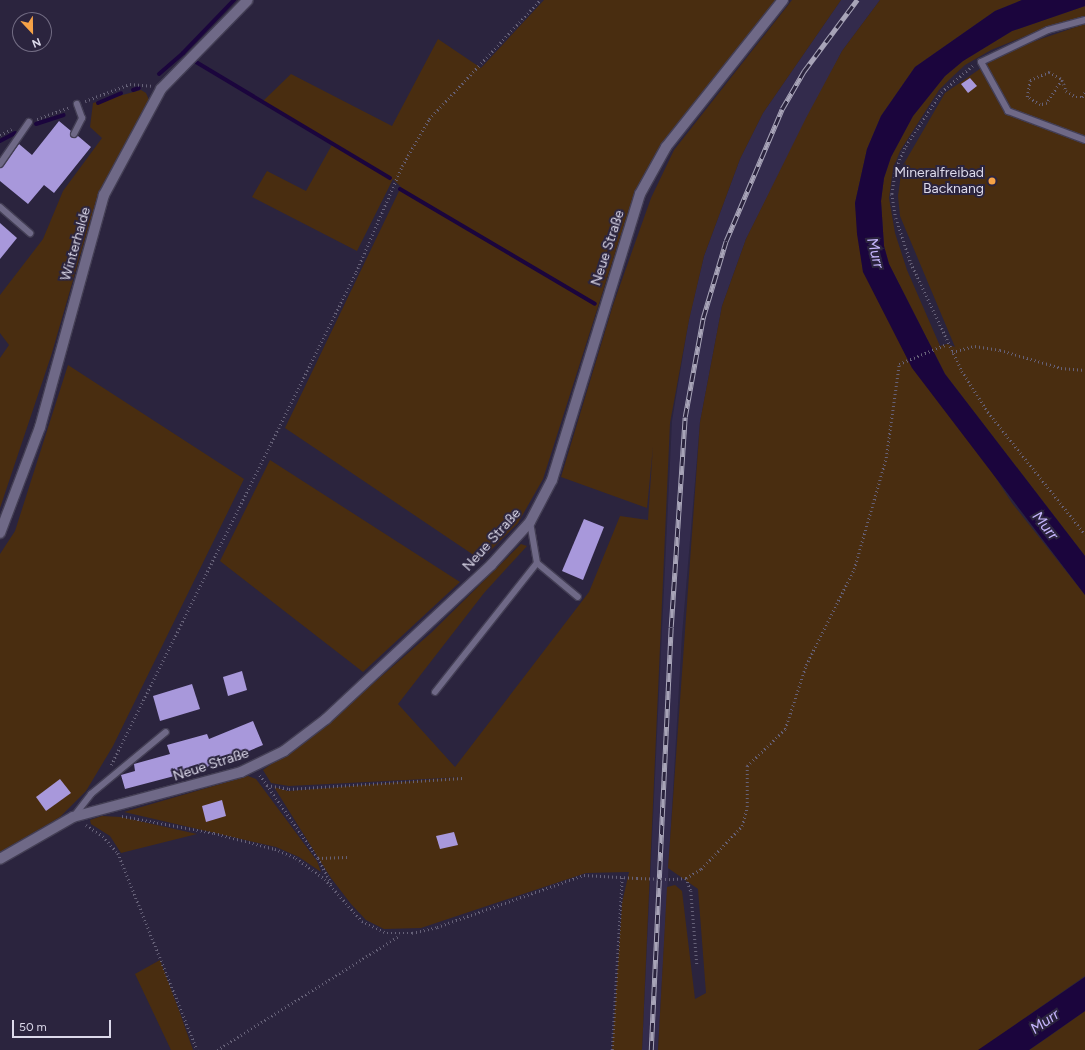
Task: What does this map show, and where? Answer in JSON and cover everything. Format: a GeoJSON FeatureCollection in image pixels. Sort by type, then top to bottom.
{"type":"FeatureCollection","features":[{"type":"Feature","properties":{"kind":"street","name":"Winterhalde"},"geometry":{"type":"LineString","coordinates":[[0,533],[40,427],[104,195],[161,89],[248,0]]}},
{"type":"Feature","properties":{"kind":"street","name":"Neue Straße"},"geometry":{"type":"LineString","coordinates":[[0,858],[73,817],[255,767],[284,751],[326,719],[491,565],[530,522],[552,480],[640,194],[666,147],[783,0]]}},
{"type":"Feature","properties":{"kind":"lane"},"geometry":{"type":"LineString","coordinates":[[1085,20],[1048,30],[980,62],[1008,111],[1085,140]]}},
{"type":"Feature","properties":{"kind":"lane"},"geometry":{"type":"LineString","coordinates":[[74,134],[82,118],[77,104]]}},
{"type":"Feature","properties":{"kind":"lane"},"geometry":{"type":"LineString","coordinates":[[0,164],[30,122]]}},
{"type":"Feature","properties":{"kind":"lane"},"geometry":{"type":"LineString","coordinates":[[0,207],[30,233]]}},
{"type":"Feature","properties":{"kind":"lane"},"geometry":{"type":"LineString","coordinates":[[530,522],[537,563],[578,597]]}},
{"type":"Feature","properties":{"kind":"lane"},"geometry":{"type":"LineString","coordinates":[[435,692],[537,563]]}},
{"type":"Feature","properties":{"kind":"lane"},"geometry":{"type":"LineString","coordinates":[[73,817],[91,794],[166,732]]}},
{"type":"Feature","properties":{"kind":"path"},"geometry":{"type":"LineString","coordinates":[[109,769],[356,272],[402,166],[429,120],[540,0]]}},
{"type":"Feature","properties":{"kind":"path"},"geometry":{"type":"LineString","coordinates":[[980,62],[952,81],[925,116],[899,162],[892,194],[911,263],[947,344],[988,412],[1085,534]]}},
{"type":"Feature","properties":{"kind":"path"},"geometry":{"type":"LineString","coordinates":[[1062,80],[1047,103],[1040,106],[1027,97],[1026,86],[1035,75],[1049,72],[1062,80],[1066,90],[1076,97],[1082,97],[1085,92]]}},
{"type":"Feature","properties":{"kind":"path"},"geometry":{"type":"LineString","coordinates":[[217,1050],[400,934],[451,922],[570,879],[596,874],[638,878],[686,878],[701,869],[742,826],[747,807],[747,766],[785,729],[806,665],[854,569],[886,458],[899,364],[947,344]]}},
{"type":"Feature","properties":{"kind":"path"},"geometry":{"type":"LineString","coordinates":[[952,352],[975,346],[1000,350],[1061,368],[1085,370]]}},
{"type":"Feature","properties":{"kind":"path"},"geometry":{"type":"LineString","coordinates":[[255,767],[318,858],[333,887]]}},
{"type":"Feature","properties":{"kind":"path"},"geometry":{"type":"LineString","coordinates":[[267,785],[289,789],[463,778]]}},
{"type":"Feature","properties":{"kind":"path"},"geometry":{"type":"LineString","coordinates":[[118,815],[214,833],[275,849],[312,868],[333,887],[362,921],[379,931],[400,934]]}},
{"type":"Feature","properties":{"kind":"path"},"geometry":{"type":"LineString","coordinates":[[73,817],[103,836],[118,853],[197,1050]]}},
{"type":"Feature","properties":{"kind":"path"},"geometry":{"type":"LineString","coordinates":[[318,858],[347,857]]}},
{"type":"Feature","properties":{"kind":"path"},"geometry":{"type":"LineString","coordinates":[[612,1050],[622,877]]}},
{"type":"Feature","properties":{"kind":"path"},"geometry":{"type":"LineString","coordinates":[[686,878],[690,891],[697,964]]}},
{"type":"Feature","properties":{"kind":"shaded area"},"geometry":{"type":"Polygon","coordinates":[[[544,0],[778,0],[660,146],[634,194],[543,479],[518,523],[481,560],[285,428],[401,187],[393,179],[357,251],[252,197],[267,171],[306,191],[333,143],[262,102],[291,74],[392,126],[438,39],[481,68],[544,0]]]}},
{"type":"Feature","properties":{"kind":"shaded area"},"geometry":{"type":"Polygon","coordinates":[[[792,0],[841,0],[763,113],[740,159],[704,256],[689,320],[670,423],[642,1050],[612,1050],[622,903],[629,872],[586,873],[421,928],[384,929],[366,920],[351,904],[331,878],[274,787],[288,791],[464,777],[289,786],[271,783],[263,770],[329,722],[431,633],[521,544],[527,546],[484,593],[398,704],[455,767],[589,592],[620,516],[648,520],[653,446],[647,508],[561,477],[613,305],[651,198],[674,150],[792,0]]]}},
{"type":"Feature","properties":{"kind":"shaded area"},"geometry":{"type":"Polygon","coordinates":[[[841,0],[880,0],[842,51],[746,239],[722,306],[700,422],[682,635],[658,1050],[642,1050],[672,421],[689,319],[704,256],[740,159],[763,113],[841,0]]]}},
{"type":"Feature","properties":{"kind":"shaded area"},"geometry":{"type":"Polygon","coordinates":[[[880,0],[1022,0],[995,11],[915,67],[881,116],[867,149],[855,203],[863,272],[1012,503],[1085,595],[1085,976],[979,1050],[658,1050],[667,887],[675,885],[682,891],[695,999],[706,993],[698,889],[668,868],[700,422],[722,306],[746,239],[806,118],[842,51],[880,0]]]}},
{"type":"Feature","properties":{"kind":"shaded area","name":"Mineralfreibad Backnang"},"geometry":{"type":"Polygon","coordinates":[[[1085,6],[1085,17],[1043,29],[991,50],[965,65],[950,79],[939,90],[900,151],[893,169],[889,198],[895,233],[907,270],[940,346],[947,344],[955,347],[900,216],[898,196],[902,167],[945,93],[990,62],[1026,44],[1085,24],[1085,556],[945,374],[889,264],[884,246],[881,201],[884,178],[891,157],[913,116],[945,76],[963,61],[1012,31],[1085,6]]]}},
{"type":"Feature","properties":{"kind":"shaded area"},"geometry":{"type":"Polygon","coordinates":[[[141,90],[146,93],[150,102],[96,201],[51,356],[0,508],[0,358],[9,345],[0,333],[0,295],[43,239],[63,191],[102,138],[90,127],[93,103],[141,90]]]}},
{"type":"Feature","properties":{"kind":"shaded area"},"geometry":{"type":"Polygon","coordinates":[[[68,365],[244,479],[113,746],[86,791],[60,817],[0,852],[0,554],[15,531],[68,365]]]}},
{"type":"Feature","properties":{"kind":"shaded area"},"geometry":{"type":"Polygon","coordinates":[[[270,460],[460,582],[363,672],[220,561],[270,460]]]}},
{"type":"Feature","properties":{"kind":"shaded area"},"geometry":{"type":"Polygon","coordinates":[[[248,776],[256,779],[317,861],[321,872],[299,857],[276,847],[124,812],[248,776]]]}},
{"type":"Feature","properties":{"kind":"shaded area"},"geometry":{"type":"Polygon","coordinates":[[[102,816],[121,817],[197,834],[121,853],[110,836],[91,824],[90,820],[102,816]]]}},
{"type":"Feature","properties":{"kind":"shaded area"},"geometry":{"type":"Polygon","coordinates":[[[160,960],[193,1050],[171,1050],[135,974],[160,960]]]}},
{"type":"Feature","properties":{"kind":"shaded area"},"geometry":{"type":"Polygon","coordinates":[[[1085,1011],[1085,1050],[1029,1050],[1047,1038],[1085,1011]]]}},
{"type":"Feature","properties":{"kind":"water","name":"Murr"},"geometry":{"type":"Polygon","coordinates":[[[1022,0],[1085,0],[1085,6],[1012,31],[963,61],[945,76],[913,116],[891,157],[884,178],[881,201],[884,246],[889,264],[945,374],[1085,556],[1085,595],[912,368],[863,272],[857,234],[855,203],[867,149],[881,116],[915,67],[995,11],[1022,0]]]}},
{"type":"Feature","properties":{"kind":"water","name":"Murr"},"geometry":{"type":"Polygon","coordinates":[[[1085,977],[1085,1011],[1029,1050],[978,1050],[1085,977]]]}},
{"type":"Feature","properties":{"kind":"building"},"geometry":{"type":"Polygon","coordinates":[[[970,78],[977,86],[968,93],[961,84],[970,78]]]}},
{"type":"Feature","properties":{"kind":"building"},"geometry":{"type":"Polygon","coordinates":[[[59,121],[71,131],[72,138],[78,136],[91,147],[54,193],[44,185],[28,204],[0,181],[0,168],[19,144],[32,155],[59,121]]]}},
{"type":"Feature","properties":{"kind":"building"},"geometry":{"type":"Polygon","coordinates":[[[0,223],[17,238],[0,259],[0,223]]]}},
{"type":"Feature","properties":{"kind":"building"},"geometry":{"type":"Polygon","coordinates":[[[584,519],[604,527],[583,580],[562,571],[584,519]]]}},
{"type":"Feature","properties":{"kind":"building"},"geometry":{"type":"Polygon","coordinates":[[[242,671],[247,690],[228,696],[223,677],[242,671]]]}},
{"type":"Feature","properties":{"kind":"building"},"geometry":{"type":"Polygon","coordinates":[[[192,684],[200,709],[160,721],[153,696],[192,684]]]}},
{"type":"Feature","properties":{"kind":"building"},"geometry":{"type":"Polygon","coordinates":[[[253,721],[263,745],[216,765],[125,789],[121,775],[135,771],[134,764],[170,754],[167,745],[207,734],[209,739],[253,721]]]}},
{"type":"Feature","properties":{"kind":"building"},"geometry":{"type":"Polygon","coordinates":[[[60,779],[71,793],[46,811],[36,797],[60,779]]]}},
{"type":"Feature","properties":{"kind":"building"},"geometry":{"type":"Polygon","coordinates":[[[222,800],[226,816],[206,822],[202,806],[222,800]]]}},
{"type":"Feature","properties":{"kind":"building"},"geometry":{"type":"Polygon","coordinates":[[[454,832],[458,845],[440,849],[436,836],[454,832]]]}},
{"type":"Feature","properties":{"kind":"waterway"},"geometry":{"type":"LineString","coordinates":[[159,74],[183,53],[234,0]]}},
{"type":"Feature","properties":{"kind":"waterway"},"geometry":{"type":"LineString","coordinates":[[196,62],[390,178]]}},
{"type":"Feature","properties":{"kind":"waterway"},"geometry":{"type":"LineString","coordinates":[[133,90],[139,88]]}},
{"type":"Feature","properties":{"kind":"waterway"},"geometry":{"type":"LineString","coordinates":[[98,103],[121,93]]}},
{"type":"Feature","properties":{"kind":"waterway"},"geometry":{"type":"LineString","coordinates":[[36,124],[64,115]]}},
{"type":"Feature","properties":{"kind":"waterway"},"geometry":{"type":"LineString","coordinates":[[0,141],[15,133]]}},
{"type":"Feature","properties":{"kind":"waterway"},"geometry":{"type":"LineString","coordinates":[[400,189],[595,304]]}},
{"type":"Feature","properties":{"kind":"railway"},"geometry":{"type":"LineString","coordinates":[[651,1050],[671,627],[685,417],[703,318],[726,241],[782,109],[804,71],[857,0]]}},
{"type":"Feature","properties":{"kind":"place","name":"Mineralfreibad Backnang"},"geometry":{"type":"Point","coordinates":[992,181]}}]}
